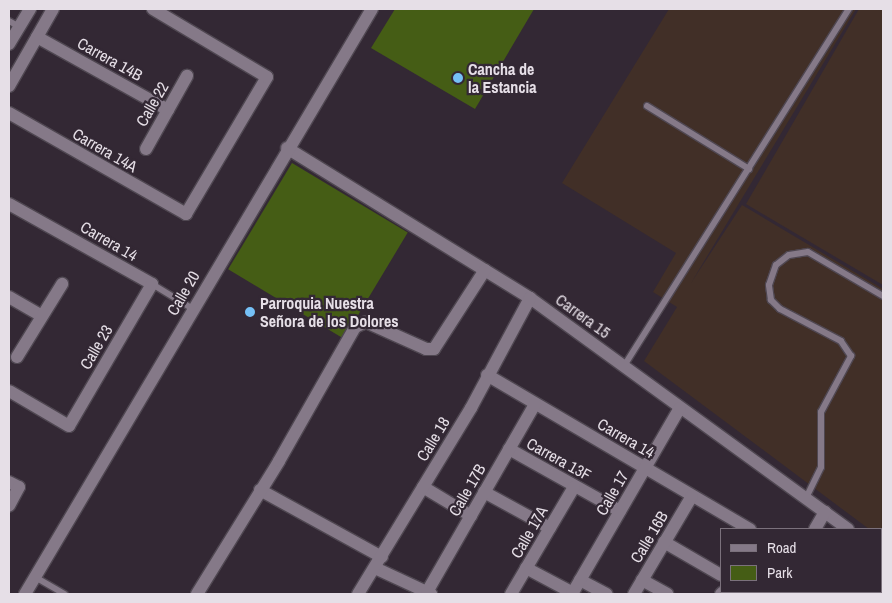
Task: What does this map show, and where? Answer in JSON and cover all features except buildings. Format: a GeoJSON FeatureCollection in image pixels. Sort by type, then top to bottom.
{"type":"FeatureCollection","features":[{"type":"Feature","properties":{"kind":"street"},"geometry":{"type":"LineString","coordinates":[[9,44],[14,24],[30,9]]}},
{"type":"Feature","properties":{"kind":"street"},"geometry":{"type":"LineString","coordinates":[[9,86],[53,9]]}},
{"type":"Feature","properties":{"kind":"street","name":"Carrera 14A"},"geometry":{"type":"LineString","coordinates":[[9,113],[186,214],[268,77],[153,9]]}},
{"type":"Feature","properties":{"kind":"street","name":"Calle 20"},"geometry":{"type":"LineString","coordinates":[[25,594],[287,148],[372,9]]}},
{"type":"Feature","properties":{"kind":"street","name":"Carrera 14B"},"geometry":{"type":"LineString","coordinates":[[37,37],[168,110]]}},
{"type":"Feature","properties":{"kind":"street","name":"Calle 22"},"geometry":{"type":"LineString","coordinates":[[146,149],[187,76]]}},
{"type":"Feature","properties":{"kind":"street","name":"Carrera 15"},"geometry":{"type":"LineString","coordinates":[[287,148],[530,298],[847,528]]}},
{"type":"Feature","properties":{"kind":"street","name":"Carrera 14"},"geometry":{"type":"LineString","coordinates":[[9,204],[152,284]]}},
{"type":"Feature","properties":{"kind":"street"},"geometry":{"type":"LineString","coordinates":[[197,594],[348,339],[360,323],[366,322],[426,349],[434,349],[485,270]]}},
{"type":"Feature","properties":{"kind":"street"},"geometry":{"type":"LineString","coordinates":[[16,357],[40,315],[62,284]]}},
{"type":"Feature","properties":{"kind":"street","name":"Calle 23"},"geometry":{"type":"LineString","coordinates":[[9,391],[69,426],[152,284]]}},
{"type":"Feature","properties":{"kind":"street"},"geometry":{"type":"LineString","coordinates":[[9,297],[40,315]]}},
{"type":"Feature","properties":{"kind":"street","name":"Calle 18"},"geometry":{"type":"LineString","coordinates":[[358,594],[424,486],[530,298]]}},
{"type":"Feature","properties":{"kind":"street","name":"Carrera 14"},"geometry":{"type":"LineString","coordinates":[[487,375],[748,528]]}},
{"type":"Feature","properties":{"kind":"street","name":"Calle 17B"},"geometry":{"type":"LineString","coordinates":[[429,593],[535,404]]}},
{"type":"Feature","properties":{"kind":"street","name":"Calle 17"},"geometry":{"type":"LineString","coordinates":[[572,594],[680,408]]}},
{"type":"Feature","properties":{"kind":"street","name":"Carrera 13F"},"geometry":{"type":"LineString","coordinates":[[509,450],[620,511]]}},
{"type":"Feature","properties":{"kind":"street"},"geometry":{"type":"LineString","coordinates":[[9,506],[14,484]]}},
{"type":"Feature","properties":{"kind":"street"},"geometry":{"type":"LineString","coordinates":[[424,486],[471,516]]}},
{"type":"Feature","properties":{"kind":"street","name":"Calle 17A"},"geometry":{"type":"LineString","coordinates":[[511,594],[574,487]]}},
{"type":"Feature","properties":{"kind":"street"},"geometry":{"type":"LineString","coordinates":[[260,490],[429,593]]}},
{"type":"Feature","properties":{"kind":"street"},"geometry":{"type":"LineString","coordinates":[[484,492],[550,528]]}},
{"type":"Feature","properties":{"kind":"street","name":"Calle 16B"},"geometry":{"type":"LineString","coordinates":[[634,594],[692,496]]}},
{"type":"Feature","properties":{"kind":"street"},"geometry":{"type":"LineString","coordinates":[[816,528],[825,512]]}},
{"type":"Feature","properties":{"kind":"street"},"geometry":{"type":"LineString","coordinates":[[664,542],[720,573]]}},
{"type":"Feature","properties":{"kind":"street"},"geometry":{"type":"LineString","coordinates":[[526,568],[572,594]]}},
{"type":"Feature","properties":{"kind":"street"},"geometry":{"type":"LineString","coordinates":[[580,580],[606,594]]}},
{"type":"Feature","properties":{"kind":"street"},"geometry":{"type":"LineString","coordinates":[[642,580],[668,594]]}},
{"type":"Feature","properties":{"kind":"lane"},"geometry":{"type":"LineString","coordinates":[[624,366],[849,9]]}},
{"type":"Feature","properties":{"kind":"lane"},"geometry":{"type":"LineString","coordinates":[[647,106],[749,169]]}},
{"type":"Feature","properties":{"kind":"lane"},"geometry":{"type":"LineString","coordinates":[[806,498],[821,467],[821,412],[851,356],[841,341],[780,310],[771,300],[768,286],[776,265],[789,255],[808,252],[883,296]]}},
{"type":"Feature","properties":{"kind":"lane","name":"Carrera 14"},"geometry":{"type":"LineString","coordinates":[[152,284],[193,309]]}},
{"type":"Feature","properties":{"kind":"lane"},"geometry":{"type":"LineString","coordinates":[[35,577],[64,594]]}},
{"type":"Feature","properties":{"kind":"shaded area"},"geometry":{"type":"Polygon","coordinates":[[[669,9],[856,9],[691,283],[742,205],[883,289],[883,540],[882,528],[868,528],[644,361],[677,307],[653,292],[676,253],[562,183],[669,9]]]}},
{"type":"Feature","properties":{"kind":"shaded area"},"geometry":{"type":"Polygon","coordinates":[[[859,9],[883,9],[883,285],[746,204],[859,9]]]}},
{"type":"Feature","properties":{"kind":"green space","name":"Cancha de la Estancia"},"geometry":{"type":"Polygon","coordinates":[[[395,9],[534,9],[475,109],[371,48],[395,9]]]}},
{"type":"Feature","properties":{"kind":"green space"},"geometry":{"type":"Polygon","coordinates":[[[292,163],[408,233],[344,339],[228,269],[292,163]]]}},
{"type":"Feature","properties":{"kind":"place","name":"Cancha de la Estancia"},"geometry":{"type":"Point","coordinates":[458,78]}},
{"type":"Feature","properties":{"kind":"place","name":"Parroquia Nuestra Señora de los Dolores"},"geometry":{"type":"Point","coordinates":[250,312]}}]}
